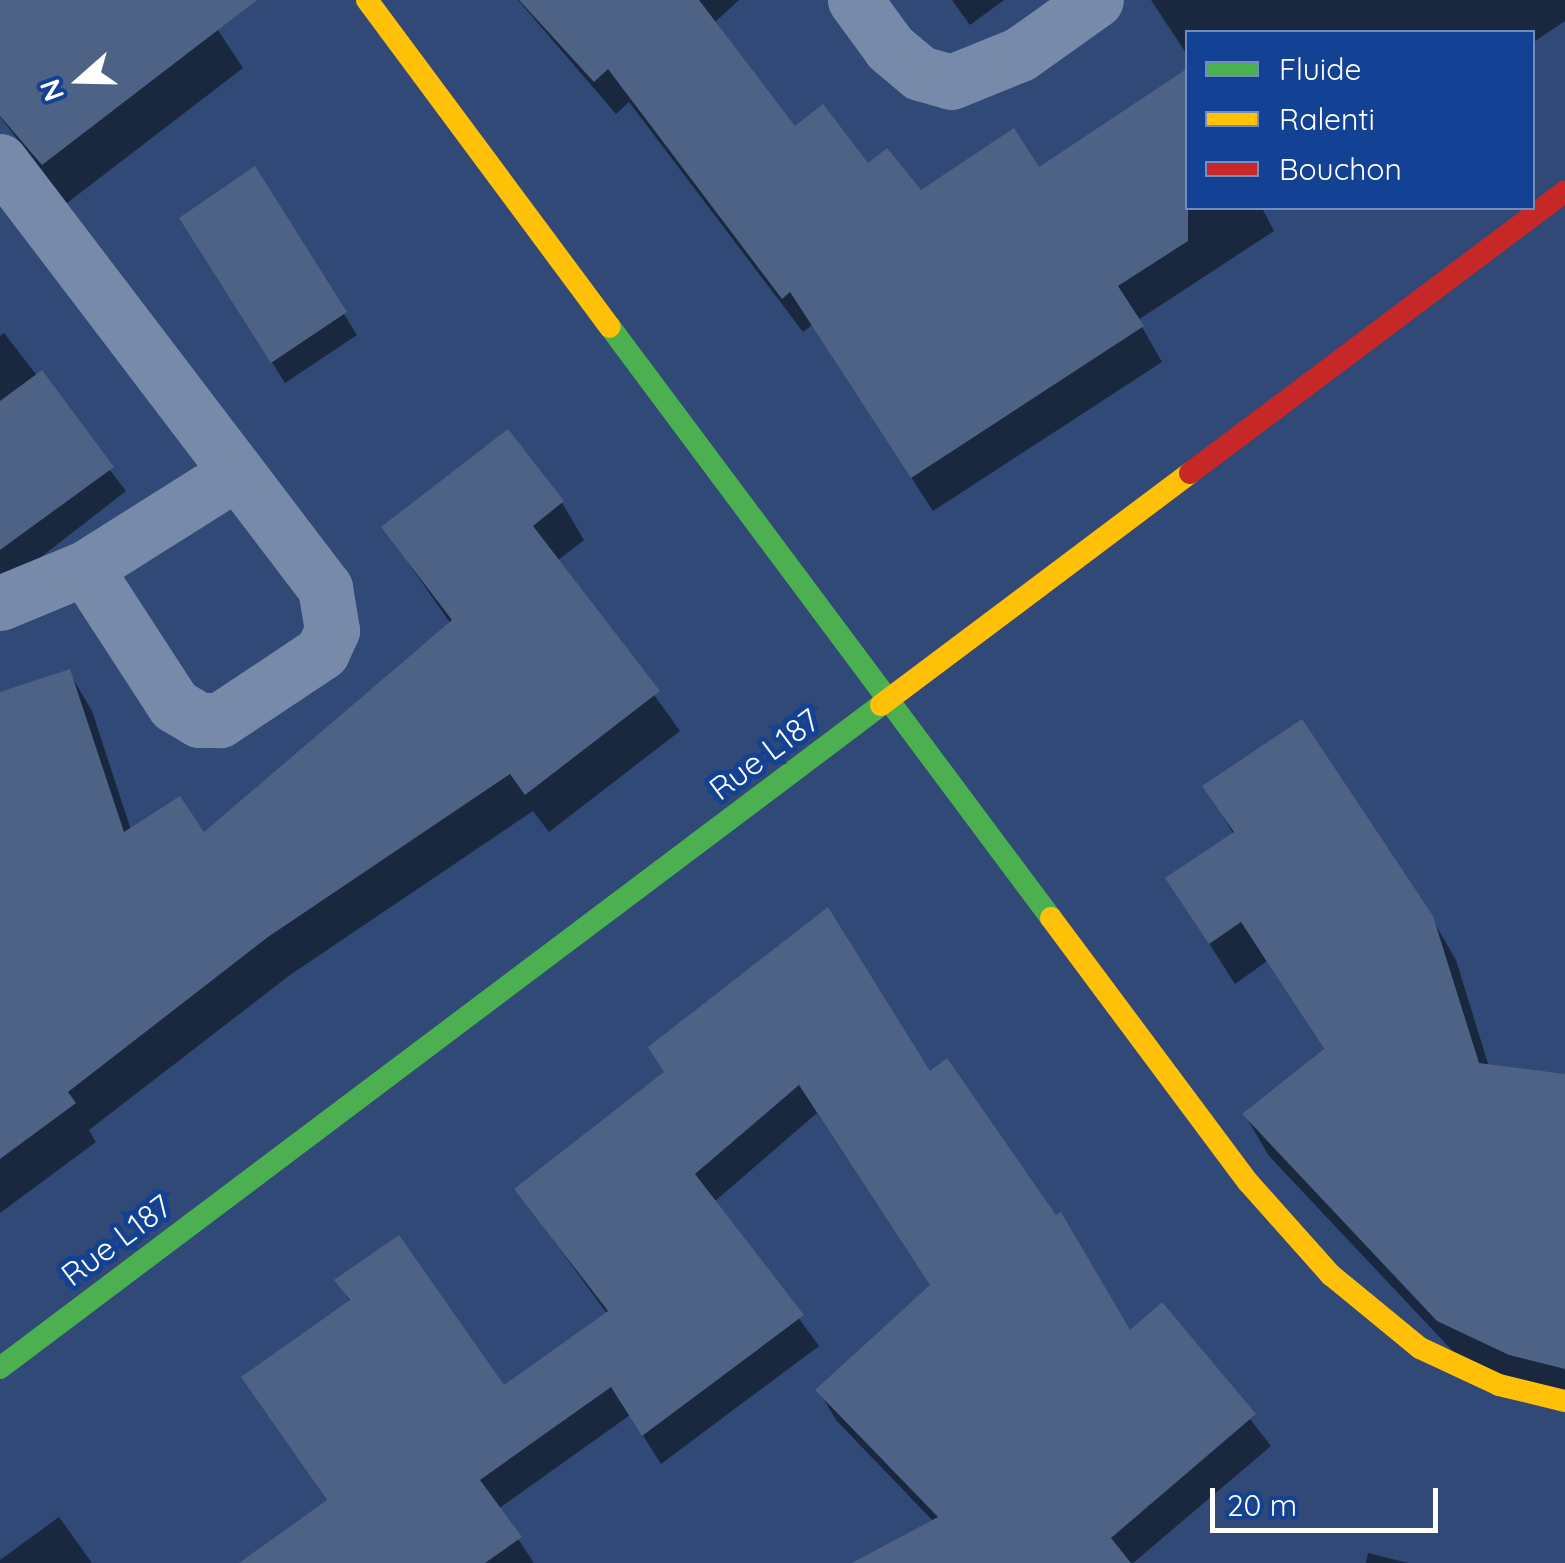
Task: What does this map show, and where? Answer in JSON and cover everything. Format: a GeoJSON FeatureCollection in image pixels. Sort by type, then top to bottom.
{"type":"FeatureCollection","features":[{"type":"Feature","properties":{"kind":"street"},"geometry":{"type":"LineString","coordinates":[[367,0],[1248,1182],[1331,1275],[1420,1348],[1499,1385],[1565,1401]]}},
{"type":"Feature","properties":{"kind":"street"},"geometry":{"type":"LineString","coordinates":[[855,0],[890,48],[920,73],[951,82],[1020,54],[1096,0]]}},
{"type":"Feature","properties":{"kind":"street"},"geometry":{"type":"LineString","coordinates":[[0,161],[324,588],[332,630],[322,652],[220,720],[199,720],[174,704],[85,568]]}},
{"type":"Feature","properties":{"kind":"street","name":"Rue L187"},"geometry":{"type":"LineString","coordinates":[[0,1368],[1565,191]]}},
{"type":"Feature","properties":{"kind":"street"},"geometry":{"type":"LineString","coordinates":[[0,603],[85,568],[234,474]]}},
{"type":"Feature","properties":{"kind":"building"},"geometry":{"type":"Polygon","coordinates":[[[0,0],[257,0],[42,165],[0,116],[0,0]]]}},
{"type":"Feature","properties":{"kind":"building"},"geometry":{"type":"Polygon","coordinates":[[[519,0],[699,0],[795,126],[823,104],[868,163],[887,148],[921,190],[1014,128],[1039,167],[1185,70],[1188,241],[1118,286],[1144,326],[911,478],[790,292],[782,299],[608,69],[594,82],[519,0]]]}},
{"type":"Feature","properties":{"kind":"building"},"geometry":{"type":"Polygon","coordinates":[[[255,166],[347,312],[271,363],[179,218],[255,166]]]}},
{"type":"Feature","properties":{"kind":"building"},"geometry":{"type":"Polygon","coordinates":[[[42,370],[114,467],[0,550],[0,401],[42,370]]]}},
{"type":"Feature","properties":{"kind":"building"},"geometry":{"type":"Polygon","coordinates":[[[508,429],[564,501],[533,526],[660,691],[525,795],[510,774],[268,937],[68,1092],[76,1103],[0,1159],[0,692],[70,669],[124,832],[180,796],[204,832],[452,620],[381,527],[508,429]]]}},
{"type":"Feature","properties":{"kind":"building"},"geometry":{"type":"Polygon","coordinates":[[[1302,719],[1433,916],[1479,1063],[1565,1074],[1565,1369],[1509,1355],[1437,1321],[1242,1114],[1324,1049],[1241,922],[1209,944],[1165,878],[1234,832],[1202,786],[1302,719]]]}},
{"type":"Feature","properties":{"kind":"building"},"geometry":{"type":"Polygon","coordinates":[[[828,907],[930,1071],[947,1058],[1056,1215],[1061,1212],[1130,1330],[1162,1302],[1256,1414],[1111,1538],[1131,1563],[852,1563],[938,1517],[815,1390],[930,1285],[799,1085],[695,1174],[804,1315],[642,1436],[611,1387],[480,1480],[522,1537],[485,1563],[239,1563],[327,1500],[241,1377],[350,1300],[334,1280],[399,1235],[504,1385],[608,1311],[514,1189],[664,1072],[648,1047],[828,907]]]}},
{"type":"Feature","properties":{"kind":"traffic: fast"},"geometry":{"type":"LineString","coordinates":[[610,327],[1051,918]]}},
{"type":"Feature","properties":{"kind":"traffic: fast"},"geometry":{"type":"LineString","coordinates":[[0,1368],[881,705]]}},
{"type":"Feature","properties":{"kind":"traffic: slow"},"geometry":{"type":"LineString","coordinates":[[367,0],[610,327]]}},
{"type":"Feature","properties":{"kind":"traffic: slow"},"geometry":{"type":"LineString","coordinates":[[881,705],[1190,473]]}},
{"type":"Feature","properties":{"kind":"traffic: slow"},"geometry":{"type":"LineString","coordinates":[[1051,918],[1248,1182],[1331,1275],[1420,1348],[1499,1385],[1565,1401]]}},
{"type":"Feature","properties":{"kind":"traffic: jam"},"geometry":{"type":"LineString","coordinates":[[1190,473],[1565,191]]}}]}
